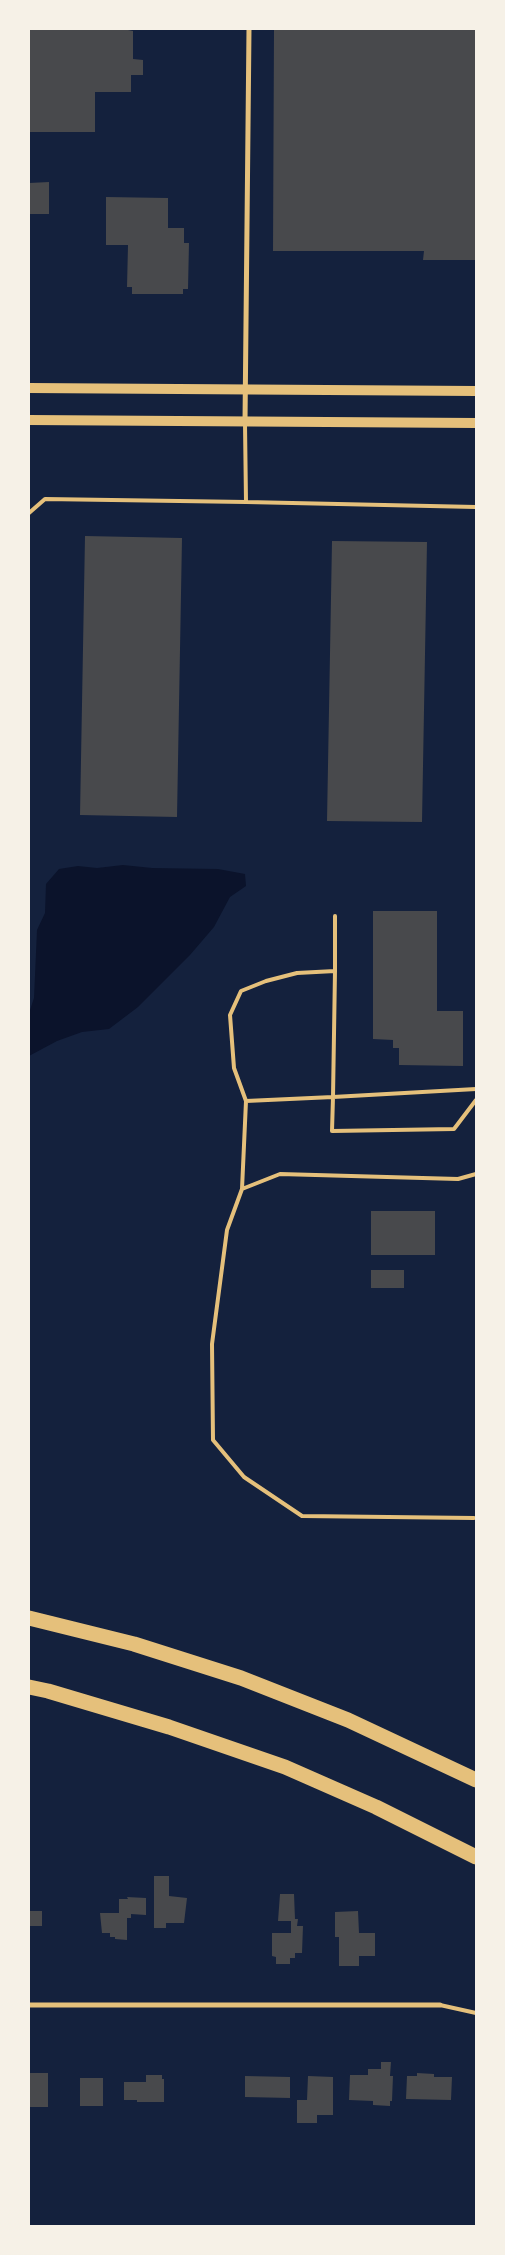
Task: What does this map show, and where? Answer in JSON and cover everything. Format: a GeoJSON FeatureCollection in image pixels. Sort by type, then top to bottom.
{"type":"FeatureCollection","features":[{"type":"Feature","properties":{"kind":"highway"},"geometry":{"type":"LineString","coordinates":[[29,1618],[134,1644],[241,1678],[348,1720],[476,1780]]}},
{"type":"Feature","properties":{"kind":"highway"},"geometry":{"type":"LineString","coordinates":[[29,1687],[48,1690],[169,1727],[284,1767],[376,1807],[476,1857]]}},
{"type":"Feature","properties":{"kind":"main road"},"geometry":{"type":"LineString","coordinates":[[29,388],[476,390]]}},
{"type":"Feature","properties":{"kind":"main road"},"geometry":{"type":"LineString","coordinates":[[29,420],[476,423]]}},
{"type":"Feature","properties":{"kind":"street"},"geometry":{"type":"LineString","coordinates":[[245,421],[249,29]]}},
{"type":"Feature","properties":{"kind":"street"},"geometry":{"type":"LineString","coordinates":[[29,2005],[440,2005]]}},
{"type":"Feature","properties":{"kind":"lane"},"geometry":{"type":"LineString","coordinates":[[245,421],[246,502]]}},
{"type":"Feature","properties":{"kind":"lane"},"geometry":{"type":"LineString","coordinates":[[29,512],[45,499],[476,507]]}},
{"type":"Feature","properties":{"kind":"lane"},"geometry":{"type":"LineString","coordinates":[[335,916],[332,1131],[454,1129],[476,1100]]}},
{"type":"Feature","properties":{"kind":"lane"},"geometry":{"type":"LineString","coordinates":[[335,971],[297,973],[266,980],[241,991],[230,1015],[234,1068],[246,1101],[242,1189],[227,1230],[212,1344],[213,1440],[244,1476],[302,1516],[474,1518]]}},
{"type":"Feature","properties":{"kind":"lane"},"geometry":{"type":"LineString","coordinates":[[246,1101],[476,1089]]}},
{"type":"Feature","properties":{"kind":"lane"},"geometry":{"type":"LineString","coordinates":[[242,1189],[280,1174],[458,1179],[476,1174]]}},
{"type":"Feature","properties":{"kind":"lane"},"geometry":{"type":"LineString","coordinates":[[440,2005],[476,2013]]}},
{"type":"Feature","properties":{"kind":"water"},"geometry":{"type":"Polygon","coordinates":[[[123,865],[152,868],[218,869],[245,874],[246,886],[230,897],[214,927],[190,955],[138,1007],[109,1029],[82,1032],[57,1041],[29,1056],[29,1013],[34,998],[37,930],[45,913],[46,884],[59,869],[78,866],[97,868],[123,865]]]}},
{"type":"Feature","properties":{"kind":"building"},"geometry":{"type":"Polygon","coordinates":[[[29,29],[128,29],[133,31],[133,59],[143,60],[143,75],[131,75],[131,92],[95,92],[95,132],[29,132],[29,29]]]}},
{"type":"Feature","properties":{"kind":"building"},"geometry":{"type":"Polygon","coordinates":[[[274,29],[476,29],[476,260],[423,260],[424,251],[273,251],[274,29]]]}},
{"type":"Feature","properties":{"kind":"building"},"geometry":{"type":"Polygon","coordinates":[[[49,182],[49,214],[29,214],[29,183],[49,182]]]}},
{"type":"Feature","properties":{"kind":"building"},"geometry":{"type":"Polygon","coordinates":[[[106,197],[168,198],[168,228],[184,228],[184,243],[189,243],[188,289],[183,289],[183,294],[132,294],[132,287],[127,287],[128,245],[106,245],[106,197]]]}},
{"type":"Feature","properties":{"kind":"building"},"geometry":{"type":"Polygon","coordinates":[[[85,536],[182,538],[177,817],[80,815],[85,536]]]}},
{"type":"Feature","properties":{"kind":"building"},"geometry":{"type":"Polygon","coordinates":[[[332,541],[427,542],[422,822],[327,821],[332,541]]]}},
{"type":"Feature","properties":{"kind":"building"},"geometry":{"type":"Polygon","coordinates":[[[373,911],[437,911],[437,1011],[463,1011],[463,1066],[399,1065],[399,1048],[393,1048],[393,1040],[373,1039],[373,911]]]}},
{"type":"Feature","properties":{"kind":"building"},"geometry":{"type":"Polygon","coordinates":[[[371,1211],[435,1211],[435,1255],[371,1255],[371,1211]]]}},
{"type":"Feature","properties":{"kind":"building"},"geometry":{"type":"Polygon","coordinates":[[[371,1270],[404,1270],[404,1288],[371,1288],[371,1270]]]}},
{"type":"Feature","properties":{"kind":"building"},"geometry":{"type":"Polygon","coordinates":[[[154,1876],[169,1876],[169,1896],[187,1898],[184,1923],[166,1923],[166,1928],[154,1928],[154,1876]]]}},
{"type":"Feature","properties":{"kind":"building"},"geometry":{"type":"Polygon","coordinates":[[[280,1894],[294,1894],[295,1919],[298,1919],[297,1926],[303,1926],[302,1953],[295,1953],[295,1958],[290,1958],[290,1964],[276,1964],[276,1957],[272,1956],[272,1933],[291,1933],[291,1921],[278,1921],[280,1894]]]}},
{"type":"Feature","properties":{"kind":"building"},"geometry":{"type":"Polygon","coordinates":[[[127,1897],[146,1898],[146,1915],[131,1914],[131,1918],[127,1918],[127,1940],[115,1939],[115,1937],[110,1937],[110,1933],[102,1933],[100,1913],[119,1913],[119,1899],[128,1899],[127,1897]]]}},
{"type":"Feature","properties":{"kind":"building"},"geometry":{"type":"Polygon","coordinates":[[[29,1911],[42,1911],[42,1926],[29,1926],[29,1911]]]}},
{"type":"Feature","properties":{"kind":"building"},"geometry":{"type":"Polygon","coordinates":[[[358,1911],[359,1933],[375,1933],[375,1956],[359,1956],[359,1966],[339,1966],[339,1937],[335,1937],[335,1912],[358,1911]]]}},
{"type":"Feature","properties":{"kind":"building"},"geometry":{"type":"Polygon","coordinates":[[[381,2062],[391,2062],[390,2076],[393,2076],[390,2106],[373,2105],[373,2101],[349,2100],[350,2075],[368,2075],[368,2069],[381,2069],[381,2062]]]}},
{"type":"Feature","properties":{"kind":"building"},"geometry":{"type":"Polygon","coordinates":[[[29,2073],[48,2073],[48,2107],[29,2107],[29,2073]]]}},
{"type":"Feature","properties":{"kind":"building"},"geometry":{"type":"Polygon","coordinates":[[[417,2073],[434,2074],[434,2077],[452,2077],[451,2100],[406,2099],[407,2076],[417,2076],[417,2073]]]}},
{"type":"Feature","properties":{"kind":"building"},"geometry":{"type":"Polygon","coordinates":[[[146,2075],[162,2075],[162,2079],[164,2079],[164,2102],[124,2100],[124,2082],[146,2082],[146,2075]]]}},
{"type":"Feature","properties":{"kind":"building"},"geometry":{"type":"Polygon","coordinates":[[[245,2076],[290,2077],[290,2098],[245,2097],[245,2076]]]}},
{"type":"Feature","properties":{"kind":"building"},"geometry":{"type":"Polygon","coordinates":[[[308,2076],[333,2077],[333,2115],[317,2115],[317,2123],[297,2123],[297,2100],[307,2100],[308,2076]]]}},
{"type":"Feature","properties":{"kind":"building"},"geometry":{"type":"Polygon","coordinates":[[[80,2078],[103,2078],[103,2106],[80,2106],[80,2078]]]}}]}
